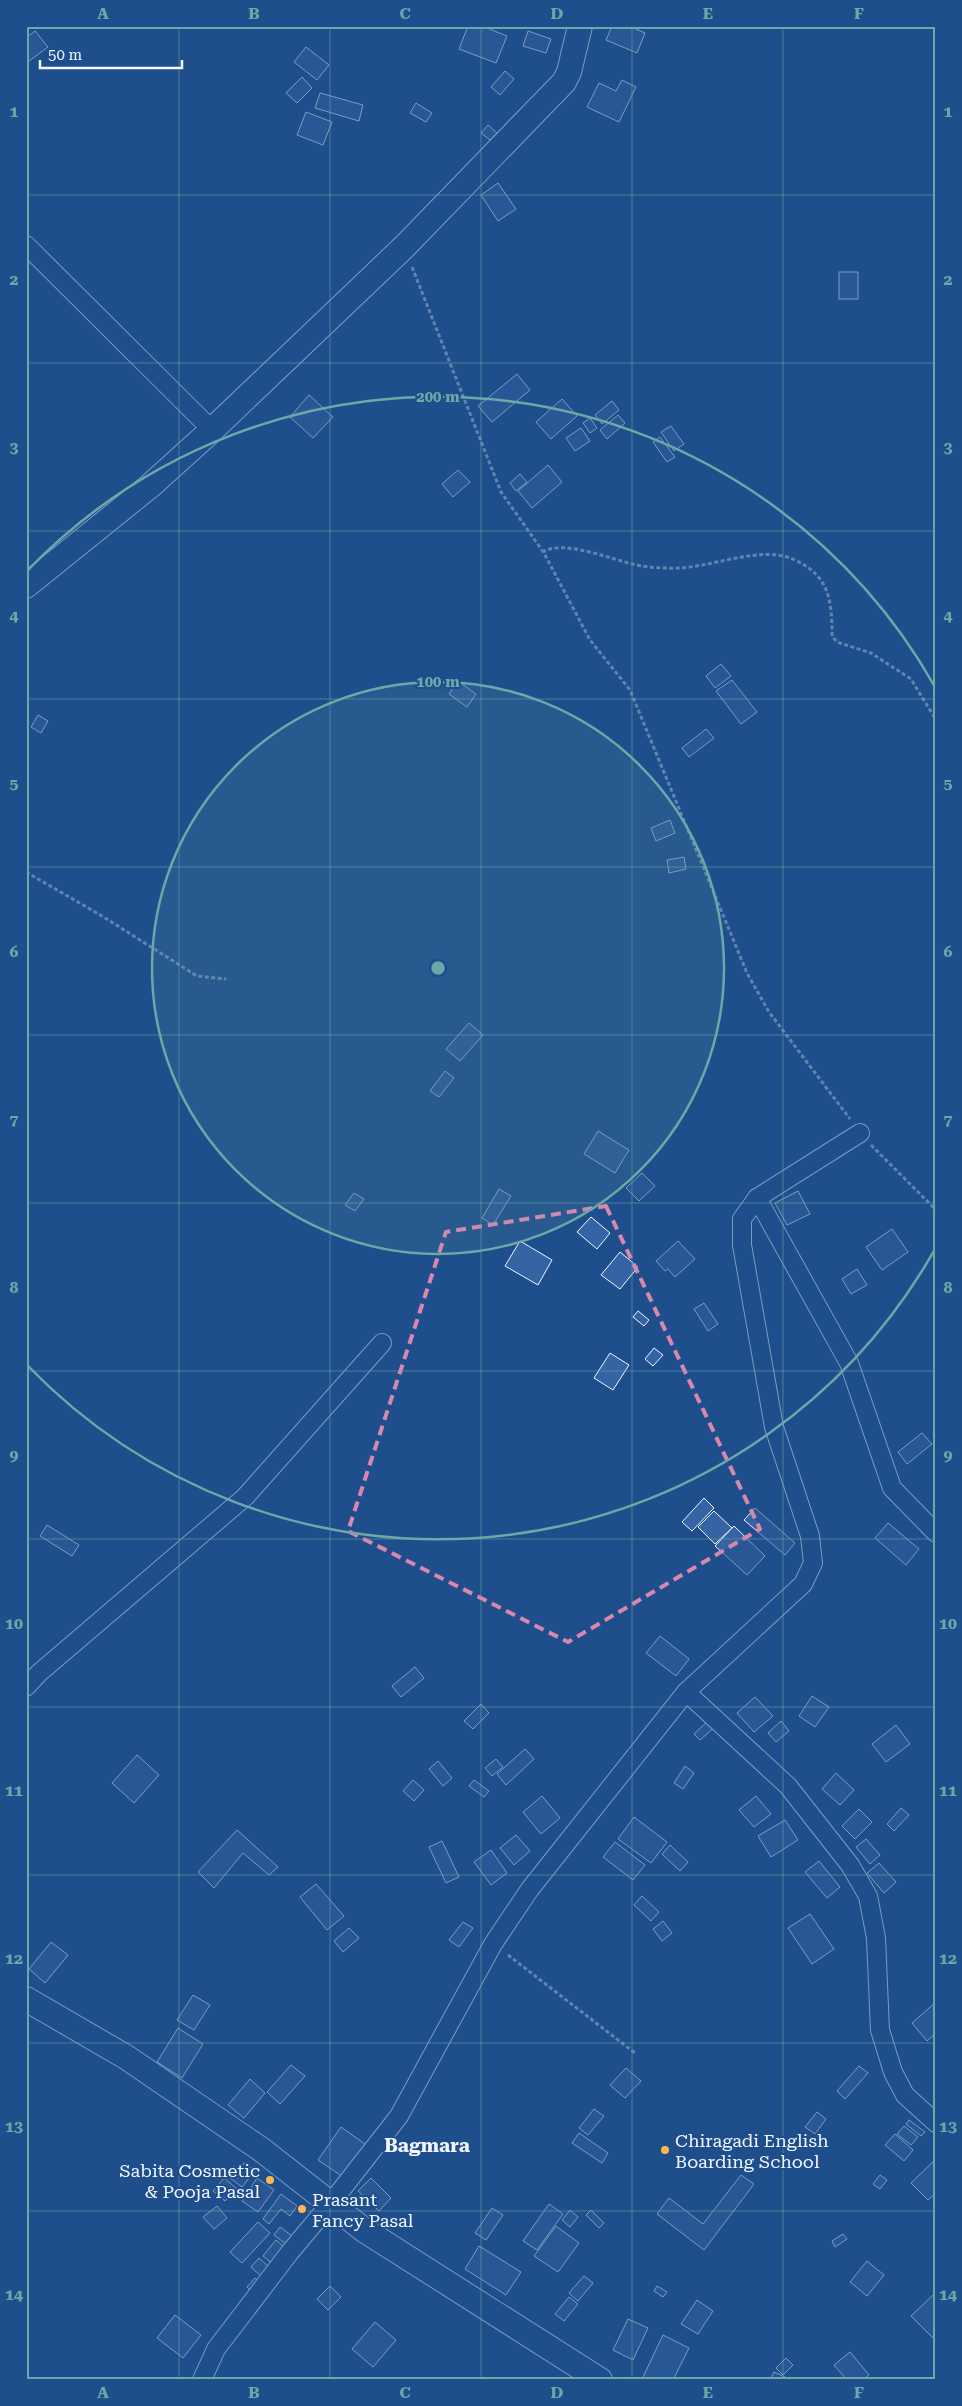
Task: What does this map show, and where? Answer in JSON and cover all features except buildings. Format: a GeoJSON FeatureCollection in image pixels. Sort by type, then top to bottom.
{"type":"FeatureCollection","features":[{"type":"Feature","properties":{"kind":"main road"},"geometry":{"type":"LineString","coordinates":[[26,586],[150,486],[212,430],[404,247],[564,82],[570,72],[580,26]]}},
{"type":"Feature","properties":{"kind":"main road"},"geometry":{"type":"LineString","coordinates":[[26,1999],[126,2057],[262,2150],[364,2230],[600,2380]]}},
{"type":"Feature","properties":{"kind":"street"},"geometry":{"type":"LineString","coordinates":[[26,245],[212,430]]}},
{"type":"Feature","properties":{"kind":"street"},"geometry":{"type":"LineString","coordinates":[[202,2380],[216,2349],[290,2252],[331,2204],[400,2116],[493,1944],[530,1889],[686,1692],[803,1584],[813,1563],[810,1536],[774,1427],[742,1245],[742,1219],[757,1198],[860,1133]]}},
{"type":"Feature","properties":{"kind":"street"},"geometry":{"type":"LineString","coordinates":[[757,1198],[849,1363],[892,1488],[936,1533]]}},
{"type":"Feature","properties":{"kind":"street"},"geometry":{"type":"LineString","coordinates":[[26,1687],[38,1672],[245,1497],[382,1344]]}},
{"type":"Feature","properties":{"kind":"street"},"geometry":{"type":"LineString","coordinates":[[686,1692],[788,1786],[850,1865],[868,1896],[876,1938],[880,2030],[893,2072],[905,2095],[936,2123]]}},
{"type":"Feature","properties":{"kind":"path"},"geometry":{"type":"LineString","coordinates":[[404,247],[501,492],[544,553],[590,640],[630,690],[747,973],[769,1012],[860,1133],[936,1210]]}},
{"type":"Feature","properties":{"kind":"path"},"geometry":{"type":"LineString","coordinates":[[544,553],[544,550],[551,547],[574,549],[638,565],[669,568],[701,567],[762,554],[794,559],[814,572],[824,584],[832,606],[832,636],[837,642],[871,653],[911,679],[936,720]]}},
{"type":"Feature","properties":{"kind":"path"},"geometry":{"type":"LineString","coordinates":[[26,872],[102,916],[197,976],[226,979]]}},
{"type":"Feature","properties":{"kind":"path"},"geometry":{"type":"LineString","coordinates":[[493,1944],[635,2052]]}},
{"type":"Feature","properties":{"kind":"highlighted area"},"geometry":{"type":"Polygon","coordinates":[[[606,1206],[760,1529],[568,1642],[348,1531],[446,1232],[606,1206]]]}},
{"type":"Feature","properties":{"kind":"place","name":"Chiragadi English Boarding School"},"geometry":{"type":"Point","coordinates":[665,2150]}},
{"type":"Feature","properties":{"kind":"place","name":"Sabita Cosmetic & Pooja Pasal"},"geometry":{"type":"Point","coordinates":[270,2180]}},
{"type":"Feature","properties":{"kind":"place","name":"Prasant Fancy Pasal"},"geometry":{"type":"Point","coordinates":[302,2209]}},
{"type":"Feature","properties":{"kind":"district","name":"Bagmara"},"geometry":{"type":"Point","coordinates":[427,2145]}}]}
